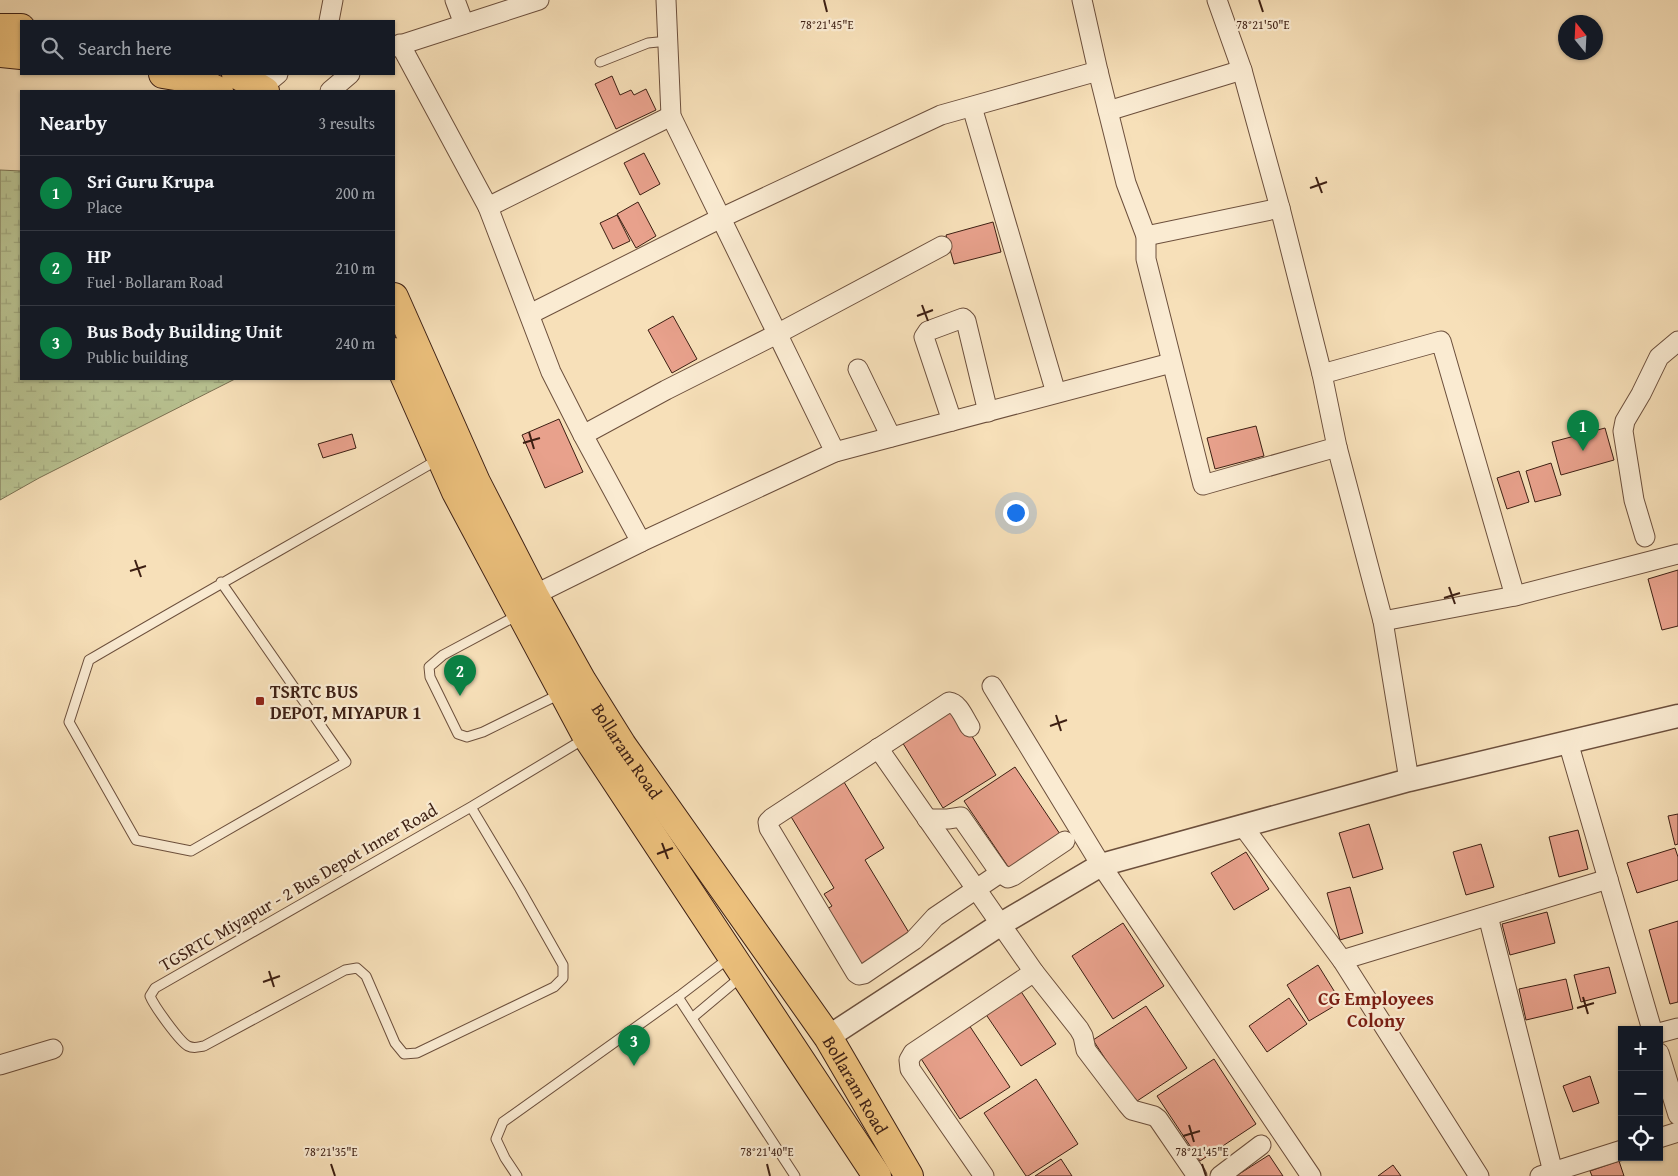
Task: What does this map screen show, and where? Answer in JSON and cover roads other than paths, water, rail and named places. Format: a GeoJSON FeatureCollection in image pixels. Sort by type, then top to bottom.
{"type":"FeatureCollection","features":[{"type":"Feature","properties":{"kind":"main road"},"geometry":{"type":"LineString","coordinates":[[0,28],[20,28]]}},
{"type":"Feature","properties":{"kind":"main road"},"geometry":{"type":"LineString","coordinates":[[0,53],[20,55]]}},
{"type":"Feature","properties":{"kind":"main road"},"geometry":{"type":"LineString","coordinates":[[170,75],[193,79],[217,90]]}},
{"type":"Feature","properties":{"kind":"main road"},"geometry":{"type":"LineString","coordinates":[[239,75],[268,84]]}},
{"type":"Feature","properties":{"kind":"main road","name":"Bollaram Road"},"geometry":{"type":"LineString","coordinates":[[395,300],[451,453]]}},
{"type":"Feature","properties":{"kind":"main road","name":"Bollaram Road"},"geometry":{"type":"LineString","coordinates":[[395,354],[451,453],[476,482],[528,604],[562,692],[587,737],[877,1176]]}},
{"type":"Feature","properties":{"kind":"main road","name":"Bollaram Road"},"geometry":{"type":"LineString","coordinates":[[528,604],[582,681],[622,745],[828,1037],[909,1176]]}},
{"type":"Feature","properties":{"kind":"street"},"geometry":{"type":"LineString","coordinates":[[330,20],[333,0]]}},
{"type":"Feature","properties":{"kind":"street"},"geometry":{"type":"LineString","coordinates":[[455,0],[464,24]]}},
{"type":"Feature","properties":{"kind":"street"},"geometry":{"type":"LineString","coordinates":[[539,0],[397,45],[488,207],[551,372],[641,542]]}},
{"type":"Feature","properties":{"kind":"street"},"geometry":{"type":"LineString","coordinates":[[1082,0],[1126,183],[1146,236],[1146,259],[1203,485],[1338,447]]}},
{"type":"Feature","properties":{"kind":"street"},"geometry":{"type":"LineString","coordinates":[[1217,0],[1242,70],[1280,208],[1322,374],[1338,447],[1382,621],[1408,780]]}},
{"type":"Feature","properties":{"kind":"street"},"geometry":{"type":"LineString","coordinates":[[669,1],[668,41],[671,116],[835,452]]}},
{"type":"Feature","properties":{"kind":"street"},"geometry":{"type":"LineString","coordinates":[[1108,111],[1242,70]]}},
{"type":"Feature","properties":{"kind":"street"},"geometry":{"type":"LineString","coordinates":[[530,314],[721,218],[941,115],[1098,71]]}},
{"type":"Feature","properties":{"kind":"street"},"geometry":{"type":"LineString","coordinates":[[331,90],[349,75]]}},
{"type":"Feature","properties":{"kind":"street"},"geometry":{"type":"LineString","coordinates":[[972,107],[1056,393]]}},
{"type":"Feature","properties":{"kind":"street"},"geometry":{"type":"LineString","coordinates":[[488,207],[671,116]]}},
{"type":"Feature","properties":{"kind":"street"},"geometry":{"type":"LineString","coordinates":[[1146,236],[1280,208]]}},
{"type":"Feature","properties":{"kind":"street"},"geometry":{"type":"LineString","coordinates":[[583,435],[942,246]]}},
{"type":"Feature","properties":{"kind":"street"},"geometry":{"type":"LineString","coordinates":[[952,421],[924,337],[928,331],[962,318],[966,320],[988,412]]}},
{"type":"Feature","properties":{"kind":"street"},"geometry":{"type":"LineString","coordinates":[[1322,374],[1441,341],[1515,596]]}},
{"type":"Feature","properties":{"kind":"street"},"geometry":{"type":"LineString","coordinates":[[1645,536],[1634,500],[1623,431],[1624,425],[1660,357],[1678,341]]}},
{"type":"Feature","properties":{"kind":"street"},"geometry":{"type":"LineString","coordinates":[[528,604],[641,542],[835,452],[1171,363]]}},
{"type":"Feature","properties":{"kind":"street"},"geometry":{"type":"LineString","coordinates":[[858,369],[891,437]]}},
{"type":"Feature","properties":{"kind":"street"},"geometry":{"type":"LineString","coordinates":[[1382,621],[1515,596],[1678,554]]}},
{"type":"Feature","properties":{"kind":"street"},"geometry":{"type":"LineString","coordinates":[[992,686],[1101,865],[1311,1176]]}},
{"type":"Feature","properties":{"kind":"street"},"geometry":{"type":"LineString","coordinates":[[970,726],[957,705],[953,702],[948,702],[772,818],[768,822],[769,828],[856,973],[859,975],[864,974],[914,940],[935,917],[1000,873]]}},
{"type":"Feature","properties":{"kind":"street"},"geometry":{"type":"LineString","coordinates":[[828,1037],[1000,924],[1101,865],[1408,780],[1678,716]]}},
{"type":"Feature","properties":{"kind":"street"},"geometry":{"type":"LineString","coordinates":[[1568,742],[1651,1026]]}},
{"type":"Feature","properties":{"kind":"street"},"geometry":{"type":"LineString","coordinates":[[878,748],[1034,972],[1079,1028],[1086,1050],[1132,1110],[1154,1116],[1158,1119],[1197,1176]]}},
{"type":"Feature","properties":{"kind":"street"},"geometry":{"type":"LineString","coordinates":[[927,819],[962,817],[1000,873],[1008,878],[1065,841]]}},
{"type":"Feature","properties":{"kind":"street"},"geometry":{"type":"LineString","coordinates":[[1242,825],[1342,960],[1478,1176]]}},
{"type":"Feature","properties":{"kind":"street"},"geometry":{"type":"LineString","coordinates":[[1342,960],[1608,880]]}},
{"type":"Feature","properties":{"kind":"street"},"geometry":{"type":"LineString","coordinates":[[1488,916],[1547,1174],[1618,1151]]}},
{"type":"Feature","properties":{"kind":"street"},"geometry":{"type":"LineString","coordinates":[[984,1176],[910,1069],[909,1060],[913,1053],[1034,972]]}},
{"type":"Feature","properties":{"kind":"street"},"geometry":{"type":"LineString","coordinates":[[1663,1032],[1678,1028]]}},
{"type":"Feature","properties":{"kind":"street"},"geometry":{"type":"LineString","coordinates":[[0,1065],[52,1049]]}},
{"type":"Feature","properties":{"kind":"street"},"geometry":{"type":"LineString","coordinates":[[1663,1067],[1678,1115]]}},
{"type":"Feature","properties":{"kind":"street"},"geometry":{"type":"LineString","coordinates":[[1663,1137],[1678,1132]]}},
{"type":"Feature","properties":{"kind":"street"},"geometry":{"type":"LineString","coordinates":[[1220,1176],[1260,1145]]}},
{"type":"Feature","properties":{"kind":"lane"},"geometry":{"type":"LineString","coordinates":[[600,62],[648,43],[668,41]]}},
{"type":"Feature","properties":{"kind":"lane"},"geometry":{"type":"LineString","coordinates":[[221,582],[346,762],[191,851],[136,840],[68,722],[89,660],[221,582],[451,453]]}},
{"type":"Feature","properties":{"kind":"lane"},"geometry":{"type":"LineString","coordinates":[[528,604],[443,655],[429,667],[430,677],[458,734],[466,738],[483,732],[562,692]]}},
{"type":"Feature","properties":{"kind":"lane","name":"TGSRTC Miyapur - 2 Bus Depot Inner Road"},"geometry":{"type":"LineString","coordinates":[[471,807],[563,965],[564,978],[554,988],[417,1053],[404,1054],[395,1043],[366,976],[357,968],[345,970],[204,1046],[194,1048],[186,1045],[153,1004],[150,996],[155,988],[471,807],[587,737]]}},
{"type":"Feature","properties":{"kind":"lane"},"geometry":{"type":"LineString","coordinates":[[517,1176],[505,1158],[496,1139],[503,1122],[678,997],[738,965]]}},
{"type":"Feature","properties":{"kind":"lane"},"geometry":{"type":"LineString","coordinates":[[692,1018],[738,965]]}},
{"type":"Feature","properties":{"kind":"lane"},"geometry":{"type":"LineString","coordinates":[[678,997],[795,1176]]}},
{"type":"Feature","properties":{"kind":"place","name":"Sri Guru Krupa"},"geometry":{"type":"Point","coordinates":[1583,451]}},
{"type":"Feature","properties":{"kind":"place","name":"HP"},"geometry":{"type":"Point","coordinates":[460,696]}},
{"type":"Feature","properties":{"kind":"place","name":"TSRTC BUS DEPOT, MIYAPUR 1"},"geometry":{"type":"Point","coordinates":[260,701]}},
{"type":"Feature","properties":{"kind":"place","name":"Bus Body Building Unit"},"geometry":{"type":"Point","coordinates":[634,1066]}},
{"type":"Feature","properties":{"kind":"district","name":"CG Employees Colony"},"geometry":{"type":"Point","coordinates":[1376,1009]}}]}
